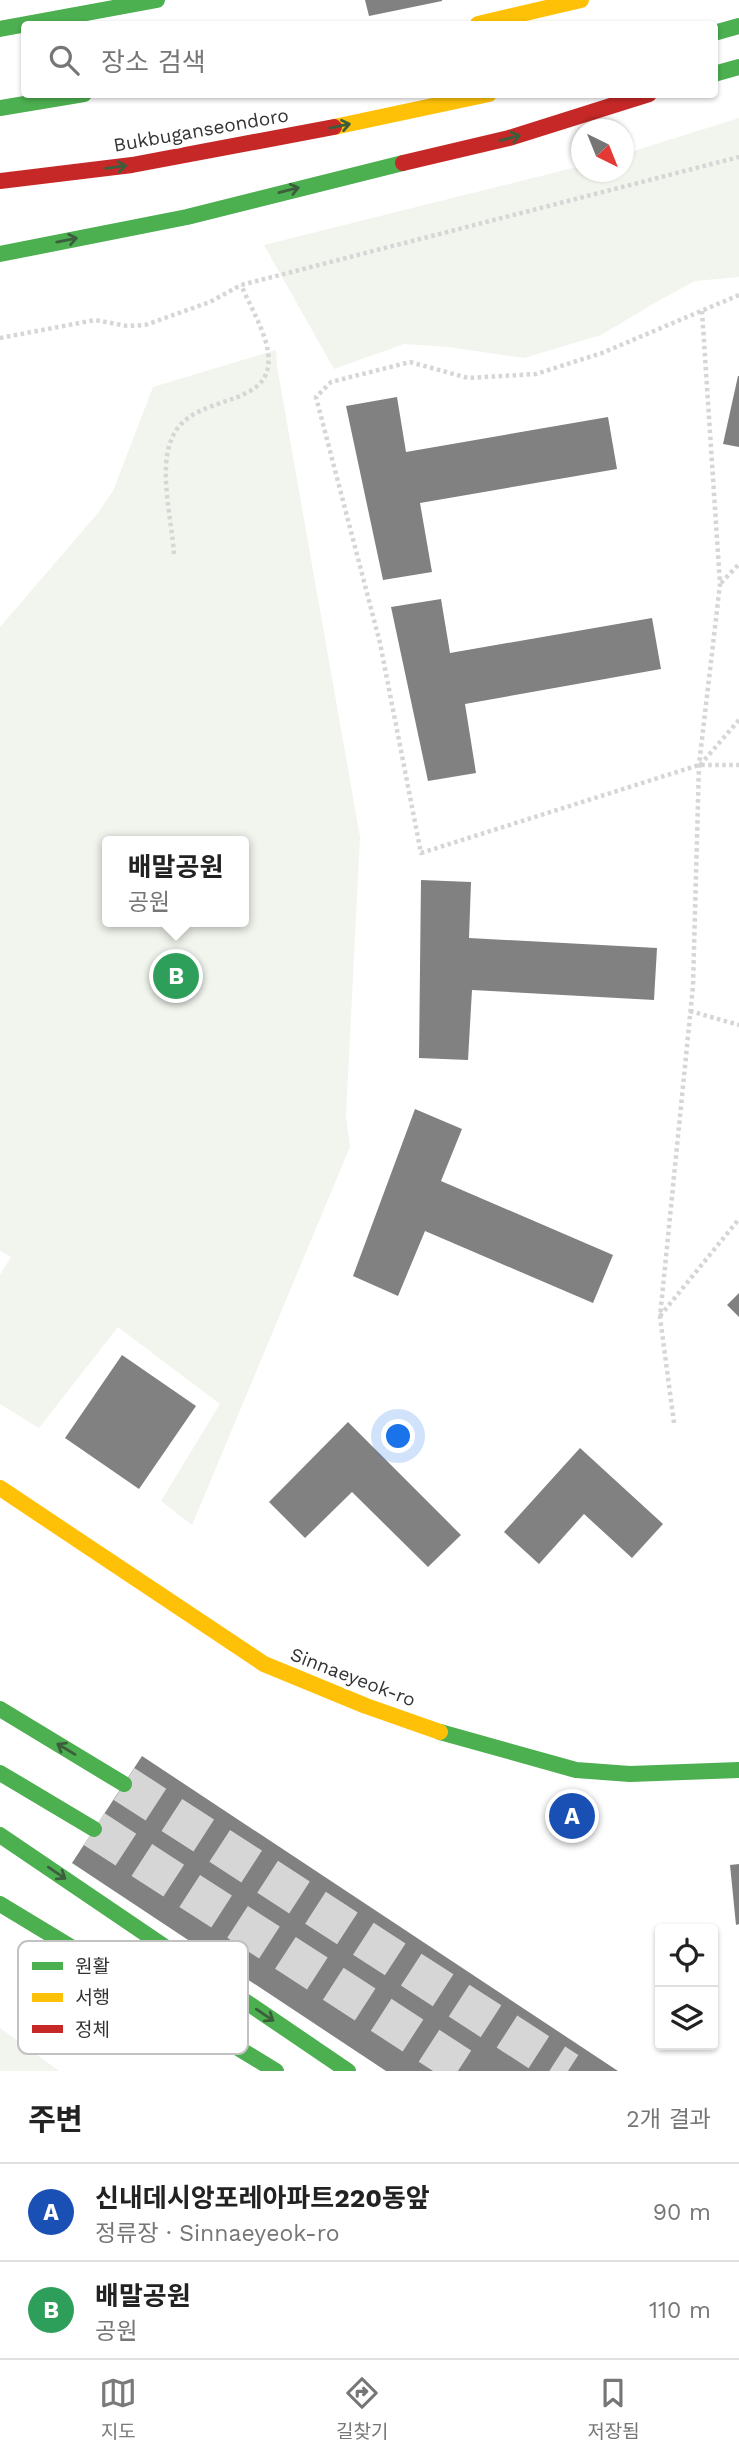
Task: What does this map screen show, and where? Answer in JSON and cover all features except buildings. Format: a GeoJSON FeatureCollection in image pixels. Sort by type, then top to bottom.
{"type":"FeatureCollection","features":[{"type":"Feature","properties":{"kind":"main road"},"geometry":{"type":"LineString","coordinates":[[43,21],[157,0]]}},
{"type":"Feature","properties":{"kind":"main road"},"geometry":{"type":"LineString","coordinates":[[491,21],[580,0]]}},
{"type":"Feature","properties":{"kind":"main road"},"geometry":{"type":"LineString","coordinates":[[0,29],[21,25]]}},
{"type":"Feature","properties":{"kind":"main road"},"geometry":{"type":"LineString","coordinates":[[718,32],[739,26]]}},
{"type":"Feature","properties":{"kind":"main road"},"geometry":{"type":"LineString","coordinates":[[718,73],[739,67]]}},
{"type":"Feature","properties":{"kind":"main road"},"geometry":{"type":"LineString","coordinates":[[0,108],[60,98]]}},
{"type":"Feature","properties":{"kind":"main road","name":"Bukbuganseondoro"},"geometry":{"type":"LineString","coordinates":[[0,181],[145,163],[301,134],[470,98]]}},
{"type":"Feature","properties":{"kind":"main road"},"geometry":{"type":"LineString","coordinates":[[0,254],[187,217],[509,138],[636,98]]}},
{"type":"Feature","properties":{"kind":"main road","name":"Sinnaeyeok-ro"},"geometry":{"type":"LineString","coordinates":[[0,1488],[264,1664],[366,1706],[455,1737],[576,1770],[630,1774],[739,1770]]}},
{"type":"Feature","properties":{"kind":"main road"},"geometry":{"type":"LineString","coordinates":[[0,1709],[124,1784]]}},
{"type":"Feature","properties":{"kind":"main road"},"geometry":{"type":"LineString","coordinates":[[0,1773],[94,1829]]}},
{"type":"Feature","properties":{"kind":"main road"},"geometry":{"type":"LineString","coordinates":[[0,1835],[156,1941]]}},
{"type":"Feature","properties":{"kind":"main road"},"geometry":{"type":"LineString","coordinates":[[0,1904],[61,1941]]}},
{"type":"Feature","properties":{"kind":"main road"},"geometry":{"type":"LineString","coordinates":[[248,2003],[348,2071]]}},
{"type":"Feature","properties":{"kind":"main road"},"geometry":{"type":"LineString","coordinates":[[248,2054],[276,2071]]}},
{"type":"Feature","properties":{"kind":"path"},"geometry":{"type":"LineString","coordinates":[[0,338],[95,320],[127,326],[145,325],[210,302],[241,285],[739,157]]}},
{"type":"Feature","properties":{"kind":"path"},"geometry":{"type":"LineString","coordinates":[[174,554],[166,479],[170,440],[178,425],[188,416],[200,409],[249,394],[257,388],[266,373],[269,359],[265,339],[241,285]]}},
{"type":"Feature","properties":{"kind":"path"},"geometry":{"type":"LineString","coordinates":[[739,295],[602,353],[536,374],[468,378],[410,362],[331,382],[316,397],[380,643],[421,853],[699,765],[739,765]]}},
{"type":"Feature","properties":{"kind":"path"},"geometry":{"type":"LineString","coordinates":[[674,1423],[660,1317],[690,1011],[699,765],[720,584],[702,311]]}},
{"type":"Feature","properties":{"kind":"path"},"geometry":{"type":"LineString","coordinates":[[720,584],[739,564]]}},
{"type":"Feature","properties":{"kind":"path"},"geometry":{"type":"LineString","coordinates":[[699,765],[739,720]]}},
{"type":"Feature","properties":{"kind":"path"},"geometry":{"type":"LineString","coordinates":[[690,1011],[739,1025]]}},
{"type":"Feature","properties":{"kind":"path"},"geometry":{"type":"LineString","coordinates":[[660,1317],[739,1219]]}},
{"type":"Feature","properties":{"kind":"shaded area"},"geometry":{"type":"Polygon","coordinates":[[[739,118],[739,277],[695,281],[601,335],[524,358],[448,347],[404,344],[334,369],[264,245],[571,168],[571,182],[634,182],[634,151],[739,118]]]}},
{"type":"Feature","properties":{"kind":"shaded area"},"geometry":{"type":"Polygon","coordinates":[[[276,350],[360,837],[346,1116],[350,1147],[192,1525],[161,1501],[220,1404],[118,1327],[39,1428],[0,1404],[0,1275],[11,1257],[0,1251],[0,627],[98,513],[113,491],[153,387],[276,350]]]}},
{"type":"Feature","properties":{"kind":"shaded area"},"geometry":{"type":"Polygon","coordinates":[[[0,2028],[18,2041],[18,2054],[36,2054],[59,2071],[0,2071],[0,2028]]]}},
{"type":"Feature","properties":{"kind":"tunnel"},"geometry":{"type":"LineString","coordinates":[[124,1784],[568,2071]]}},
{"type":"Feature","properties":{"kind":"tunnel"},"geometry":{"type":"LineString","coordinates":[[94,1829],[468,2071]]}},
{"type":"Feature","properties":{"kind":"traffic: fast"},"geometry":{"type":"LineString","coordinates":[[43,21],[157,0]]}},
{"type":"Feature","properties":{"kind":"traffic: fast"},"geometry":{"type":"LineString","coordinates":[[0,29],[21,25]]}},
{"type":"Feature","properties":{"kind":"traffic: fast"},"geometry":{"type":"LineString","coordinates":[[718,32],[739,26]]}},
{"type":"Feature","properties":{"kind":"traffic: fast"},"geometry":{"type":"LineString","coordinates":[[718,73],[739,67]]}},
{"type":"Feature","properties":{"kind":"traffic: fast"},"geometry":{"type":"LineString","coordinates":[[0,108],[60,98]]}},
{"type":"Feature","properties":{"kind":"traffic: fast"},"geometry":{"type":"LineString","coordinates":[[0,254],[187,217],[403,163]]}},
{"type":"Feature","properties":{"kind":"traffic: fast"},"geometry":{"type":"LineString","coordinates":[[0,1709],[124,1784]]}},
{"type":"Feature","properties":{"kind":"traffic: fast"},"geometry":{"type":"LineString","coordinates":[[440,1732],[576,1770],[630,1774],[739,1770]]}},
{"type":"Feature","properties":{"kind":"traffic: fast"},"geometry":{"type":"LineString","coordinates":[[0,1773],[94,1829]]}},
{"type":"Feature","properties":{"kind":"traffic: fast"},"geometry":{"type":"LineString","coordinates":[[0,1835],[156,1941]]}},
{"type":"Feature","properties":{"kind":"traffic: fast"},"geometry":{"type":"LineString","coordinates":[[0,1904],[61,1941]]}},
{"type":"Feature","properties":{"kind":"traffic: fast"},"geometry":{"type":"LineString","coordinates":[[248,2003],[348,2071]]}},
{"type":"Feature","properties":{"kind":"traffic: fast"},"geometry":{"type":"LineString","coordinates":[[248,2054],[276,2071]]}},
{"type":"Feature","properties":{"kind":"traffic: slow"},"geometry":{"type":"LineString","coordinates":[[491,21],[581,0]]}},
{"type":"Feature","properties":{"kind":"traffic: slow"},"geometry":{"type":"LineString","coordinates":[[334,127],[470,98]]}},
{"type":"Feature","properties":{"kind":"traffic: slow"},"geometry":{"type":"LineString","coordinates":[[0,1488],[264,1664],[366,1706],[440,1732]]}},
{"type":"Feature","properties":{"kind":"traffic: jam"},"geometry":{"type":"LineString","coordinates":[[403,163],[509,138],[636,98]]}},
{"type":"Feature","properties":{"kind":"traffic: jam"},"geometry":{"type":"LineString","coordinates":[[0,181],[132,165],[334,127]]}},
{"type":"Feature","properties":{"kind":"place","name":"배말공원"},"geometry":{"type":"Point","coordinates":[176,976]}},
{"type":"Feature","properties":{"kind":"place","name":"신내데시앙포레아파트220동앞"},"geometry":{"type":"Point","coordinates":[572,1816]}}]}
